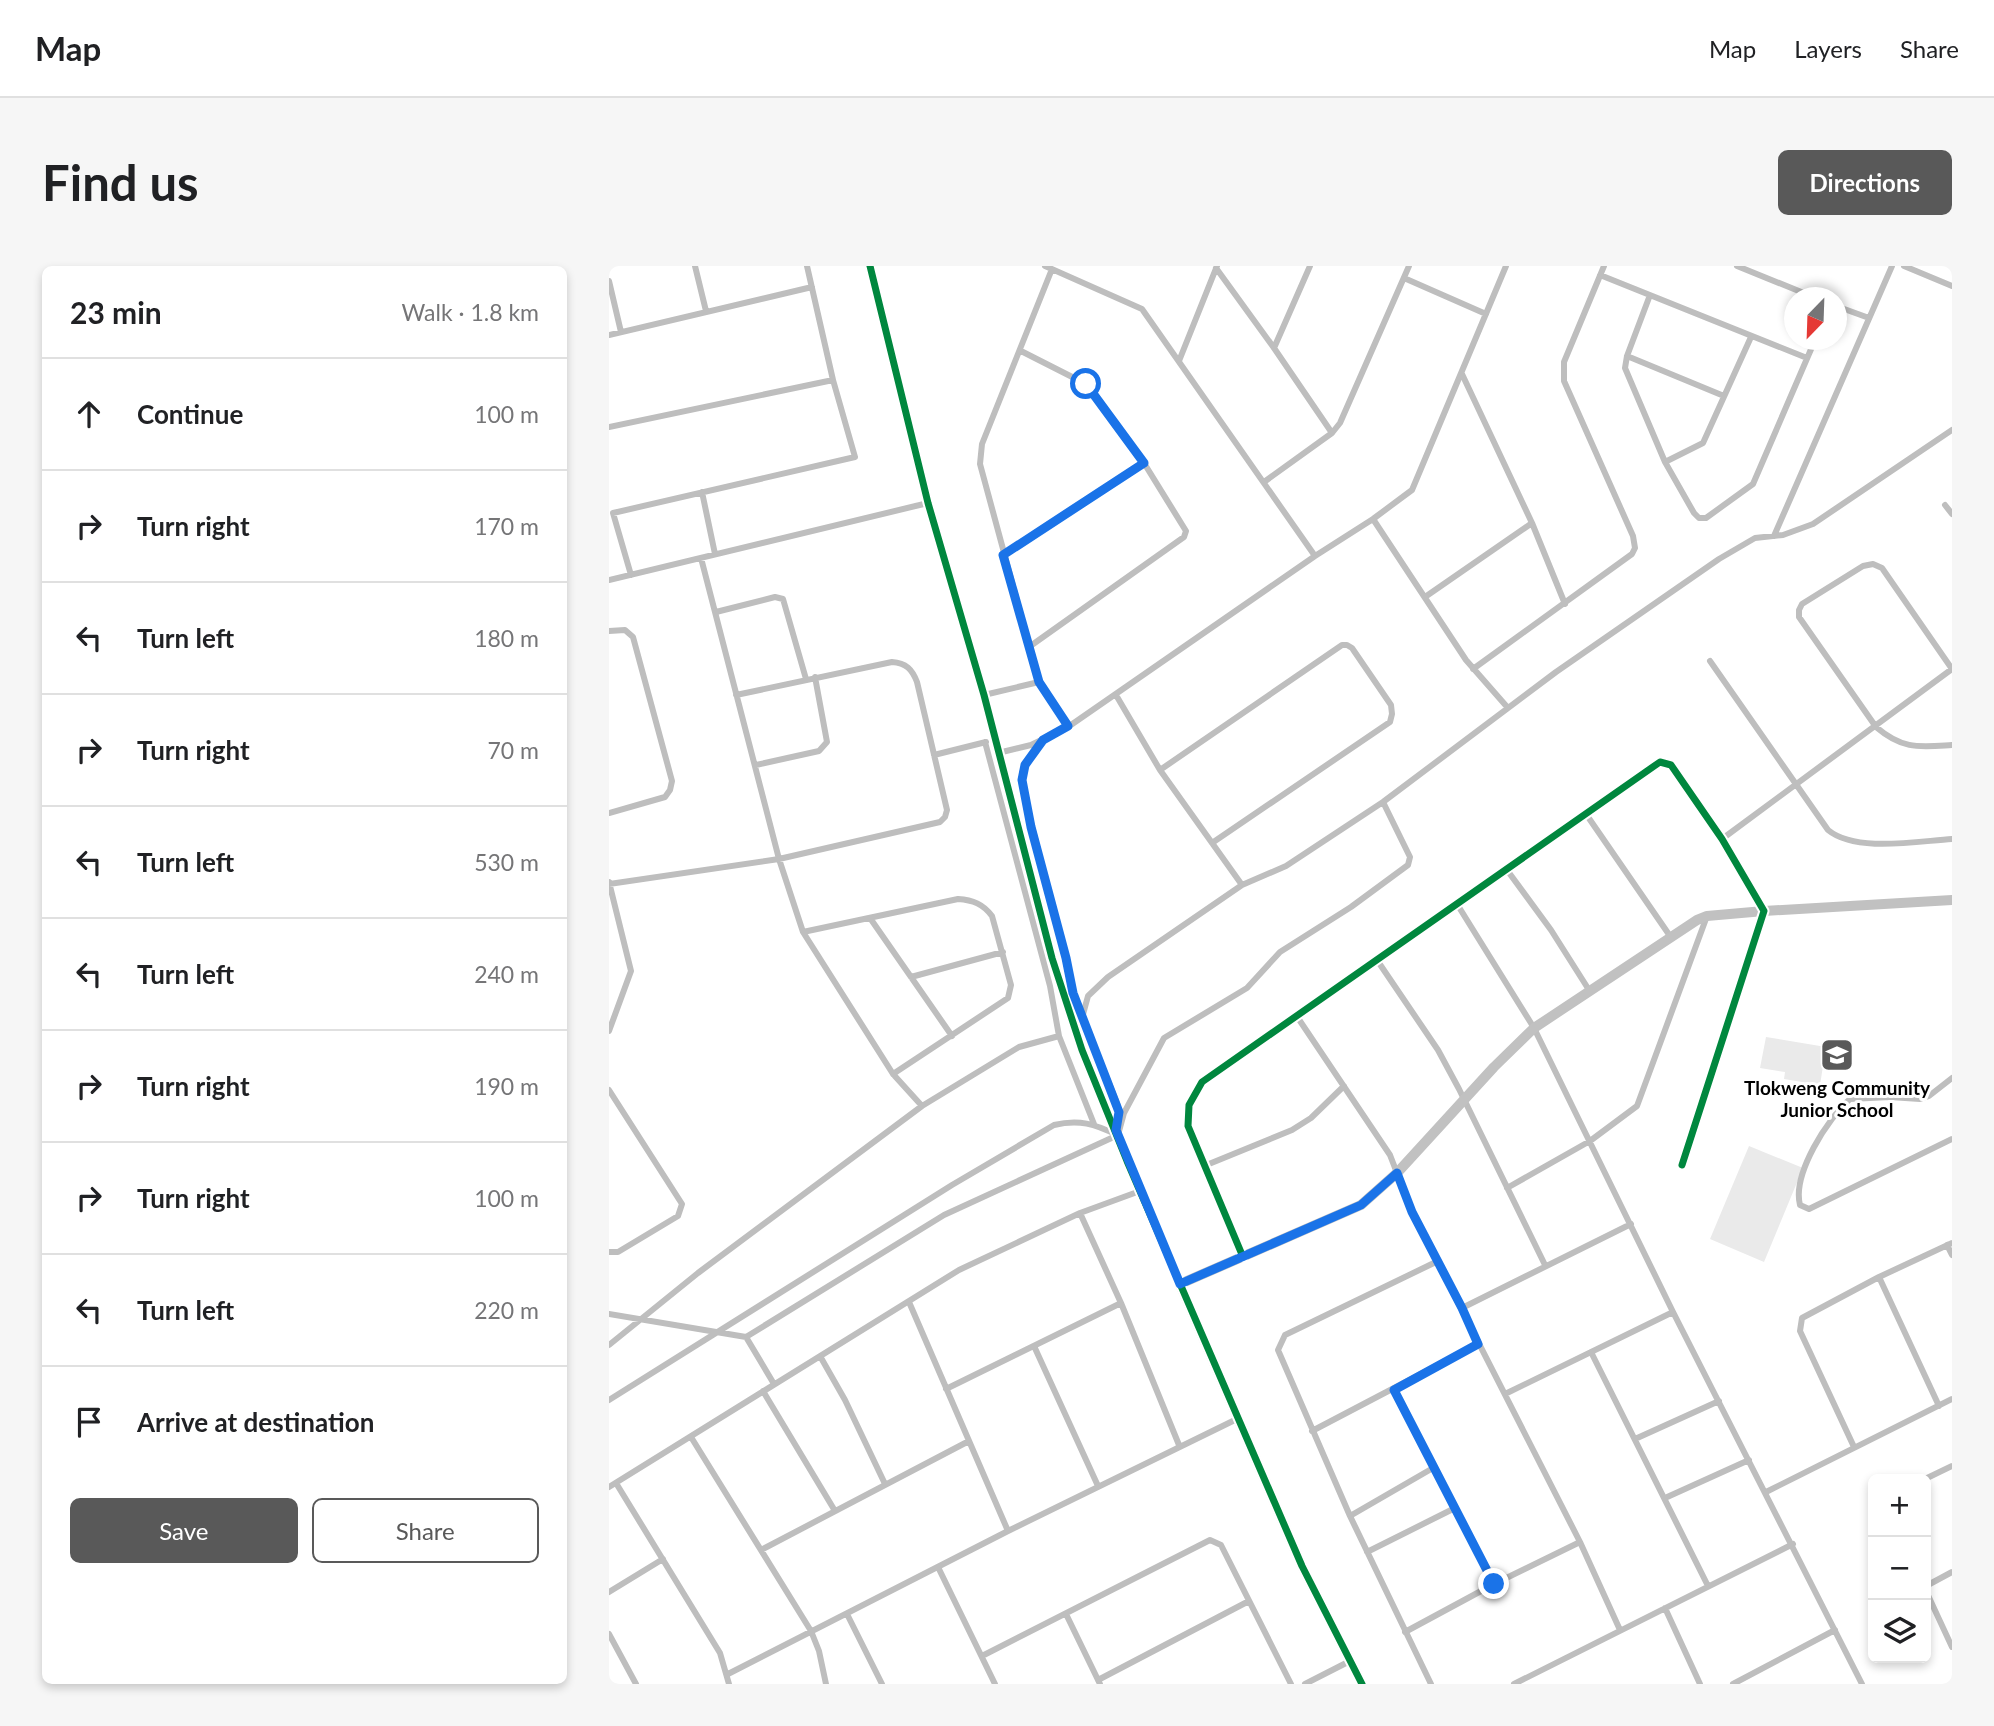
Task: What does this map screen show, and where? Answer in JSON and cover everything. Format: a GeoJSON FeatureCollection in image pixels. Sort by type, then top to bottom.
{"type":"FeatureCollection","features":[{"type":"Feature","properties":{"kind":"street"},"geometry":{"type":"LineString","coordinates":[[695,266],[706,311]]}},
{"type":"Feature","properties":{"kind":"street"},"geometry":{"type":"LineString","coordinates":[[631,575],[611,513],[855,457],[833,380],[807,266]]}},
{"type":"Feature","properties":{"kind":"street"},"geometry":{"type":"LineString","coordinates":[[870,266],[928,503],[984,695],[1064,996],[1082,1050],[1302,1566],[1361,1684]]}},
{"type":"Feature","properties":{"kind":"street"},"geometry":{"type":"LineString","coordinates":[[1274,348],[1310,266]]}},
{"type":"Feature","properties":{"kind":"street"},"geometry":{"type":"LineString","coordinates":[[1264,482],[1332,433],[1340,423],[1409,266]]}},
{"type":"Feature","properties":{"kind":"street"},"geometry":{"type":"LineString","coordinates":[[999,753],[1043,740],[1068,726],[1403,498],[1416,483],[1506,266]]}},
{"type":"Feature","properties":{"kind":"street"},"geometry":{"type":"LineString","coordinates":[[1473,669],[1632,554],[1635,548],[1633,536],[1563,378],[1565,362],[1604,266]]}},
{"type":"Feature","properties":{"kind":"street"},"geometry":{"type":"LineString","coordinates":[[1737,266],[1789,287]]}},
{"type":"Feature","properties":{"kind":"street"},"geometry":{"type":"LineString","coordinates":[[1774,536],[1892,266]]}},
{"type":"Feature","properties":{"kind":"street"},"geometry":{"type":"LineString","coordinates":[[1904,266],[1952,286]]}},
{"type":"Feature","properties":{"kind":"street"},"geometry":{"type":"LineString","coordinates":[[1068,726],[1039,682],[980,464],[981,451],[1021,351],[1049,267],[1142,309],[1315,556]]}},
{"type":"Feature","properties":{"kind":"street"},"geometry":{"type":"LineString","coordinates":[[1216,267],[1332,433]]}},
{"type":"Feature","properties":{"kind":"street"},"geometry":{"type":"LineString","coordinates":[[1179,360],[1216,267]]}},
{"type":"Feature","properties":{"kind":"street"},"geometry":{"type":"LineString","coordinates":[[1600,275],[1807,358]]}},
{"type":"Feature","properties":{"kind":"street"},"geometry":{"type":"LineString","coordinates":[[1404,278],[1486,314]]}},
{"type":"Feature","properties":{"kind":"street"},"geometry":{"type":"LineString","coordinates":[[609,281],[621,332]]}},
{"type":"Feature","properties":{"kind":"street"},"geometry":{"type":"LineString","coordinates":[[609,335],[812,287]]}},
{"type":"Feature","properties":{"kind":"street"},"geometry":{"type":"LineString","coordinates":[[1650,295],[1625,368],[1665,462],[1699,519],[1706,518],[1750,488],[1811,350]]}},
{"type":"Feature","properties":{"kind":"street"},"geometry":{"type":"LineString","coordinates":[[1847,310],[1869,318]]}},
{"type":"Feature","properties":{"kind":"street"},"geometry":{"type":"LineString","coordinates":[[1665,462],[1703,443],[1751,337]]}},
{"type":"Feature","properties":{"kind":"street"},"geometry":{"type":"LineString","coordinates":[[1021,351],[1086,384],[1144,463],[1186,528],[1185,535],[1029,647]]}},
{"type":"Feature","properties":{"kind":"street"},"geometry":{"type":"LineString","coordinates":[[1627,356],[1724,396]]}},
{"type":"Feature","properties":{"kind":"street"},"geometry":{"type":"LineString","coordinates":[[1462,374],[1532,523],[1565,604]]}},
{"type":"Feature","properties":{"kind":"street"},"geometry":{"type":"LineString","coordinates":[[609,427],[833,380]]}},
{"type":"Feature","properties":{"kind":"street"},"geometry":{"type":"LineString","coordinates":[[1082,1018],[1088,996],[1108,977],[1242,885],[1286,866],[1383,802],[1429,770],[1556,671],[1719,559],[1755,538],[1803,528],[1826,516],[1952,430]]}},
{"type":"Feature","properties":{"kind":"street"},"geometry":{"type":"LineString","coordinates":[[1003,555],[1144,463]]}},
{"type":"Feature","properties":{"kind":"street"},"geometry":{"type":"LineString","coordinates":[[702,492],[715,554]]}},
{"type":"Feature","properties":{"kind":"street"},"geometry":{"type":"LineString","coordinates":[[609,580],[928,503]]}},
{"type":"Feature","properties":{"kind":"street"},"geometry":{"type":"LineString","coordinates":[[1945,505],[1952,514]]}},
{"type":"Feature","properties":{"kind":"street"},"geometry":{"type":"LineString","coordinates":[[1373,519],[1473,669],[1508,708]]}},
{"type":"Feature","properties":{"kind":"street"},"geometry":{"type":"LineString","coordinates":[[1425,597],[1532,523]]}},
{"type":"Feature","properties":{"kind":"street"},"geometry":{"type":"LineString","coordinates":[[701,558],[779,859],[803,932],[893,1074],[922,1106]]}},
{"type":"Feature","properties":{"kind":"street"},"geometry":{"type":"LineString","coordinates":[[1722,839],[1876,727],[1952,669],[1882,568],[1868,564],[1802,604],[1799,614],[1876,727],[1898,742],[1913,747],[1952,745]]}},
{"type":"Feature","properties":{"kind":"street"},"geometry":{"type":"LineString","coordinates":[[716,612],[775,597],[783,599],[806,679]]}},
{"type":"Feature","properties":{"kind":"street"},"geometry":{"type":"LineString","coordinates":[[609,631],[625,630],[633,638],[672,781],[670,790],[664,797],[609,813]]}},
{"type":"Feature","properties":{"kind":"street"},"geometry":{"type":"LineString","coordinates":[[1160,770],[1342,645],[1352,648],[1391,705],[1390,722],[1212,843]]}},
{"type":"Feature","properties":{"kind":"street"},"geometry":{"type":"LineString","coordinates":[[1710,661],[1828,830],[1840,837],[1883,844],[1952,839]]}},
{"type":"Feature","properties":{"kind":"street"},"geometry":{"type":"LineString","coordinates":[[609,1031],[631,971],[609,883],[779,859],[940,822],[945,817],[947,810],[917,682],[908,667],[900,662],[736,695]]}},
{"type":"Feature","properties":{"kind":"street"},"geometry":{"type":"LineString","coordinates":[[756,765],[819,751],[826,745],[815,677]]}},
{"type":"Feature","properties":{"kind":"street"},"geometry":{"type":"LineString","coordinates":[[984,695],[1039,682]]}},
{"type":"Feature","properties":{"kind":"street"},"geometry":{"type":"LineString","coordinates":[[1116,695],[1160,770],[1242,885]]}},
{"type":"Feature","properties":{"kind":"street"},"geometry":{"type":"LineString","coordinates":[[934,755],[995,740]]}},
{"type":"Feature","properties":{"kind":"street"},"geometry":{"type":"LineString","coordinates":[[1043,740],[1025,765],[1022,780],[1031,827],[1073,993],[1117,1103],[1117,1132]]}},
{"type":"Feature","properties":{"kind":"street"},"geometry":{"type":"LineString","coordinates":[[985,742],[1050,986],[1059,1036],[1094,1124]]}},
{"type":"Feature","properties":{"kind":"street"},"geometry":{"type":"LineString","coordinates":[[1243,1257],[1188,1126],[1189,1105],[1202,1082],[1657,764],[1664,762],[1671,765],[1722,839],[1764,911],[1682,1165]]}},
{"type":"Feature","properties":{"kind":"street"},"geometry":{"type":"LineString","coordinates":[[610,1313],[746,1337],[944,1215],[1117,1132],[1124,1113],[1164,1038],[1247,988],[1280,952],[1351,907],[1408,865],[1410,857],[1383,802]]}},
{"type":"Feature","properties":{"kind":"street"},"geometry":{"type":"LineString","coordinates":[[1586,814],[1670,936]]}},
{"type":"Feature","properties":{"kind":"street"},"geometry":{"type":"LineString","coordinates":[[1507,870],[1589,990]]}},
{"type":"Feature","properties":{"kind":"street"},"geometry":{"type":"LineString","coordinates":[[803,932],[958,899],[987,908],[992,916],[1011,985],[1008,998],[893,1074]]}},
{"type":"Feature","properties":{"kind":"street"},"geometry":{"type":"LineString","coordinates":[[1180,1284],[1361,1205],[1397,1173],[1464,1099],[1534,1028],[1670,936],[1707,916],[1952,900]]}},
{"type":"Feature","properties":{"kind":"street"},"geometry":{"type":"LineString","coordinates":[[1457,904],[1534,1028],[1862,1684]]}},
{"type":"Feature","properties":{"kind":"street"},"geometry":{"type":"LineString","coordinates":[[1507,1188],[1590,1141],[1631,1112],[1640,1100],[1707,916]]}},
{"type":"Feature","properties":{"kind":"street"},"geometry":{"type":"LineString","coordinates":[[870,918],[952,1036]]}},
{"type":"Feature","properties":{"kind":"street"},"geometry":{"type":"LineString","coordinates":[[609,922],[617,920]]}},
{"type":"Feature","properties":{"kind":"street"},"geometry":{"type":"LineString","coordinates":[[911,977],[1003,953]]}},
{"type":"Feature","properties":{"kind":"street"},"geometry":{"type":"LineString","coordinates":[[1377,960],[1438,1050],[1545,1265]]}},
{"type":"Feature","properties":{"kind":"street"},"geometry":{"type":"LineString","coordinates":[[1296,1016],[1378,1136],[1397,1173],[1412,1212],[1580,1542],[1620,1630]]}},
{"type":"Feature","properties":{"kind":"street"},"geometry":{"type":"LineString","coordinates":[[609,1345],[698,1273],[922,1106],[1019,1047],[1059,1036]]}},
{"type":"Feature","properties":{"kind":"street"},"geometry":{"type":"LineString","coordinates":[[1952,1078],[1929,1096],[1920,1099],[1850,1099],[1832,1118],[1818,1139],[1804,1173],[1798,1196],[1800,1205],[1809,1209],[1952,1139]]}},
{"type":"Feature","properties":{"kind":"street"},"geometry":{"type":"LineString","coordinates":[[1204,1166],[1291,1130],[1311,1118],[1343,1086]]}},
{"type":"Feature","properties":{"kind":"street"},"geometry":{"type":"LineString","coordinates":[[609,1090],[682,1204],[678,1216],[618,1252],[609,1252]]}},
{"type":"Feature","properties":{"kind":"street"},"geometry":{"type":"LineString","coordinates":[[609,1400],[952,1185],[1054,1125],[1070,1121],[1094,1124],[1117,1132]]}},
{"type":"Feature","properties":{"kind":"street"},"geometry":{"type":"LineString","coordinates":[[609,1487],[968,1266],[1080,1213],[1140,1191]]}},
{"type":"Feature","properties":{"kind":"street"},"geometry":{"type":"LineString","coordinates":[[1080,1213],[1121,1303],[1179,1446]]}},
{"type":"Feature","properties":{"kind":"street"},"geometry":{"type":"LineString","coordinates":[[1462,1308],[1631,1223]]}},
{"type":"Feature","properties":{"kind":"street"},"geometry":{"type":"LineString","coordinates":[[1854,1447],[1800,1327],[1806,1315],[1950,1244],[1952,1255]]}},
{"type":"Feature","properties":{"kind":"street"},"geometry":{"type":"LineString","coordinates":[[1431,1684],[1350,1516],[1278,1350],[1282,1338],[1438,1261]]}},
{"type":"Feature","properties":{"kind":"street"},"geometry":{"type":"LineString","coordinates":[[1879,1277],[1939,1406]]}},
{"type":"Feature","properties":{"kind":"street"},"geometry":{"type":"LineString","coordinates":[[909,1302],[1008,1531]]}},
{"type":"Feature","properties":{"kind":"street"},"geometry":{"type":"LineString","coordinates":[[946,1389],[1121,1303]]}},
{"type":"Feature","properties":{"kind":"street"},"geometry":{"type":"LineString","coordinates":[[1505,1394],[1674,1312]]}},
{"type":"Feature","properties":{"kind":"street"},"geometry":{"type":"LineString","coordinates":[[746,1337],[774,1384]]}},
{"type":"Feature","properties":{"kind":"street"},"geometry":{"type":"LineString","coordinates":[[1312,1431],[1478,1344]]}},
{"type":"Feature","properties":{"kind":"street"},"geometry":{"type":"LineString","coordinates":[[1034,1346],[1098,1486]]}},
{"type":"Feature","properties":{"kind":"street"},"geometry":{"type":"LineString","coordinates":[[1591,1352],[1708,1586]]}},
{"type":"Feature","properties":{"kind":"street"},"geometry":{"type":"LineString","coordinates":[[820,1356],[845,1400],[885,1484]]}},
{"type":"Feature","properties":{"kind":"street"},"geometry":{"type":"LineString","coordinates":[[1394,1390],[1494,1584]]}},
{"type":"Feature","properties":{"kind":"street"},"geometry":{"type":"LineString","coordinates":[[763,1391],[835,1511]]}},
{"type":"Feature","properties":{"kind":"street"},"geometry":{"type":"LineString","coordinates":[[1766,1492],[1952,1399]]}},
{"type":"Feature","properties":{"kind":"street"},"geometry":{"type":"LineString","coordinates":[[1635,1440],[1719,1401]]}},
{"type":"Feature","properties":{"kind":"street"},"geometry":{"type":"LineString","coordinates":[[728,1674],[1008,1531],[1239,1418]]}},
{"type":"Feature","properties":{"kind":"street"},"geometry":{"type":"LineString","coordinates":[[691,1437],[811,1631],[819,1651],[826,1684]]}},
{"type":"Feature","properties":{"kind":"street"},"geometry":{"type":"LineString","coordinates":[[761,1550],[969,1441]]}},
{"type":"Feature","properties":{"kind":"street"},"geometry":{"type":"LineString","coordinates":[[1665,1498],[1749,1460]]}},
{"type":"Feature","properties":{"kind":"street"},"geometry":{"type":"LineString","coordinates":[[1931,1476],[1952,1466]]}},
{"type":"Feature","properties":{"kind":"street"},"geometry":{"type":"LineString","coordinates":[[1350,1516],[1433,1468]]}},
{"type":"Feature","properties":{"kind":"street"},"geometry":{"type":"LineString","coordinates":[[616,1483],[720,1653],[729,1684]]}},
{"type":"Feature","properties":{"kind":"street"},"geometry":{"type":"LineString","coordinates":[[1367,1552],[1455,1508]]}},
{"type":"Feature","properties":{"kind":"street"},"geometry":{"type":"LineString","coordinates":[[982,1656],[1210,1540],[1221,1545],[1291,1684]]}},
{"type":"Feature","properties":{"kind":"street"},"geometry":{"type":"LineString","coordinates":[[1405,1632],[1580,1542]]}},
{"type":"Feature","properties":{"kind":"street"},"geometry":{"type":"LineString","coordinates":[[1514,1684],[1793,1544]]}},
{"type":"Feature","properties":{"kind":"street"},"geometry":{"type":"LineString","coordinates":[[609,1592],[663,1559]]}},
{"type":"Feature","properties":{"kind":"street"},"geometry":{"type":"LineString","coordinates":[[938,1567],[995,1684]]}},
{"type":"Feature","properties":{"kind":"street"},"geometry":{"type":"LineString","coordinates":[[1931,1585],[1952,1572]]}},
{"type":"Feature","properties":{"kind":"street"},"geometry":{"type":"LineString","coordinates":[[1931,1599],[1952,1647]]}},
{"type":"Feature","properties":{"kind":"street"},"geometry":{"type":"LineString","coordinates":[[1066,1614],[1099,1682],[1249,1601]]}},
{"type":"Feature","properties":{"kind":"street"},"geometry":{"type":"LineString","coordinates":[[1665,1608],[1700,1684]]}},
{"type":"Feature","properties":{"kind":"street"},"geometry":{"type":"LineString","coordinates":[[847,1614],[882,1684]]}},
{"type":"Feature","properties":{"kind":"street"},"geometry":{"type":"LineString","coordinates":[[1733,1684],[1835,1630]]}},
{"type":"Feature","properties":{"kind":"street"},"geometry":{"type":"LineString","coordinates":[[609,1634],[636,1684]]}},
{"type":"Feature","properties":{"kind":"street"},"geometry":{"type":"LineString","coordinates":[[1305,1684],[1350,1661]]}},
{"type":"Feature","properties":{"kind":"shaded area"},"geometry":{"type":"Polygon","coordinates":[[[1766,1037],[1826,1047],[1820,1085],[1784,1079],[1785,1072],[1760,1068],[1766,1037]]]}},
{"type":"Feature","properties":{"kind":"shaded area"},"geometry":{"type":"Polygon","coordinates":[[[1749,1146],[1803,1168],[1764,1262],[1710,1239],[1749,1146]]]}},
{"type":"Feature","properties":{"kind":"cycle path"},"geometry":{"type":"LineString","coordinates":[[870,266],[928,503],[984,695],[1052,958],[1082,1050],[1127,1161],[1302,1566],[1362,1684]]}},
{"type":"Feature","properties":{"kind":"cycle path"},"geometry":{"type":"LineString","coordinates":[[1243,1257],[1188,1126],[1189,1105],[1202,1082],[1660,762],[1671,765],[1722,839],[1764,911],[1682,1165]]}},
{"type":"Feature","properties":{"kind":"place","name":"Tlokweng Community Junior School"},"geometry":{"type":"Point","coordinates":[1837,1055]}},
{"type":"Feature","properties":{"kind":"route"},"geometry":{"type":"LineString","coordinates":[[1086,384],[1144,463],[1003,555],[1039,682],[1068,726],[1043,740],[1025,765],[1022,780],[1031,827],[1045,873],[1073,993],[1117,1103],[1119,1117],[1116,1130],[1180,1284],[1361,1205],[1397,1173],[1412,1212],[1478,1344],[1394,1390],[1494,1584]]}}]}
